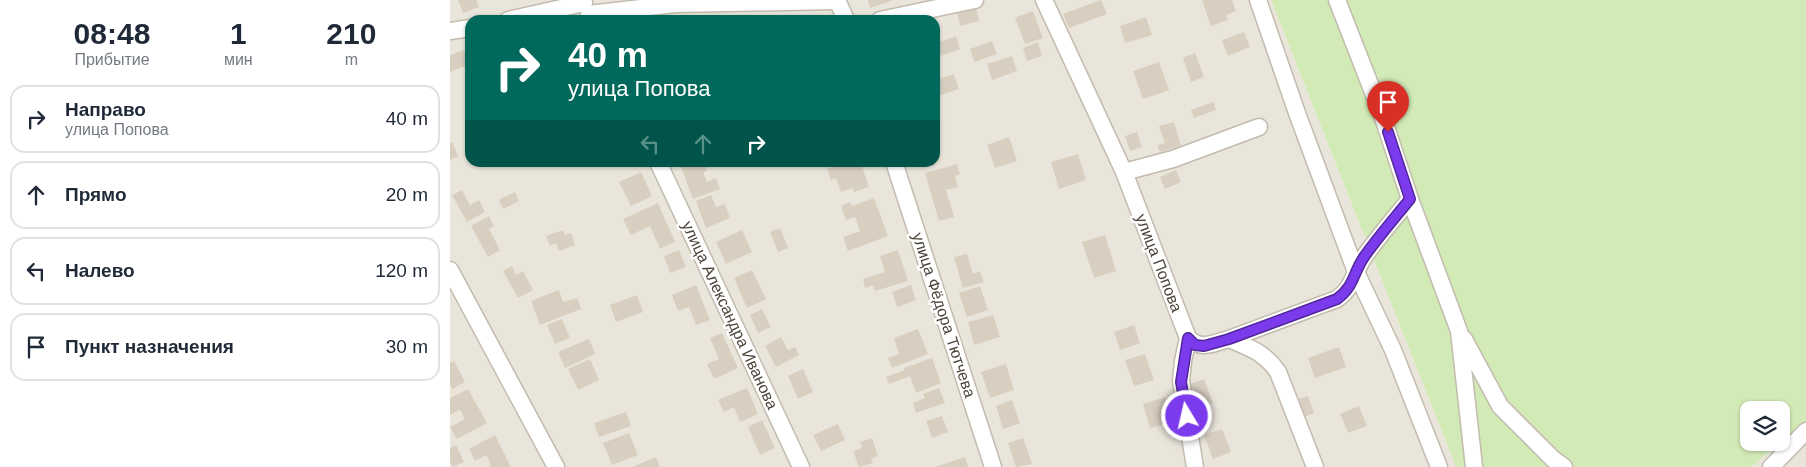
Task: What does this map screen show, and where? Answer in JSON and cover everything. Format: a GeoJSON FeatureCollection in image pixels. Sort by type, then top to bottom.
{"type":"FeatureCollection","features":[{"type":"Feature","properties":{"kind":"street"},"geometry":{"type":"LineString","coordinates":[[544,15],[587,9],[675,4],[837,0],[844,15]]}},
{"type":"Feature","properties":{"kind":"street"},"geometry":{"type":"LineString","coordinates":[[904,15],[975,0]]}},
{"type":"Feature","properties":{"kind":"street","name":"улица Попова"},"geometry":{"type":"LineString","coordinates":[[1044,0],[1124,172],[1188,338]]}},
{"type":"Feature","properties":{"kind":"street"},"geometry":{"type":"LineString","coordinates":[[1258,0],[1300,122],[1356,272],[1393,350],[1439,467]]}},
{"type":"Feature","properties":{"kind":"street"},"geometry":{"type":"LineString","coordinates":[[1337,0],[1382,115],[1410,199],[1459,330],[1500,406],[1553,459],[1564,467]]}},
{"type":"Feature","properties":{"kind":"street"},"geometry":{"type":"LineString","coordinates":[[450,31],[465,29]]}},
{"type":"Feature","properties":{"kind":"street"},"geometry":{"type":"LineString","coordinates":[[1124,172],[1173,160],[1259,128]]}},
{"type":"Feature","properties":{"kind":"street","name":"улица Александра Иванова"},"geometry":{"type":"LineString","coordinates":[[660,167],[801,467]]}},
{"type":"Feature","properties":{"kind":"street","name":"улица Фёдора Тютчева"},"geometry":{"type":"LineString","coordinates":[[896,167],[994,467]]}},
{"type":"Feature","properties":{"kind":"street"},"geometry":{"type":"LineString","coordinates":[[1188,338],[1195,345],[1204,346],[1229,339],[1337,299],[1351,286],[1363,259],[1410,199]]}},
{"type":"Feature","properties":{"kind":"street"},"geometry":{"type":"LineString","coordinates":[[450,270],[556,467]]}},
{"type":"Feature","properties":{"kind":"street"},"geometry":{"type":"LineString","coordinates":[[1459,330],[1474,467]]}},
{"type":"Feature","properties":{"kind":"street"},"geometry":{"type":"LineString","coordinates":[[1188,338],[1181,382],[1195,467]]}},
{"type":"Feature","properties":{"kind":"street"},"geometry":{"type":"LineString","coordinates":[[1229,339],[1259,352],[1274,366],[1315,467]]}},
{"type":"Feature","properties":{"kind":"street"},"geometry":{"type":"LineString","coordinates":[[1771,467],[1806,431]]}},
{"type":"Feature","properties":{"kind":"shaded area"},"geometry":{"type":"Polygon","coordinates":[[[450,0],[1271,0],[1456,467],[450,467],[450,0]]]}},
{"type":"Feature","properties":{"kind":"shaded area"},"geometry":{"type":"Polygon","coordinates":[[[1806,422],[1806,467],[1751,467],[1771,451],[1790,451],[1790,435],[1806,422]]]}},
{"type":"Feature","properties":{"kind":"green space"},"geometry":{"type":"Polygon","coordinates":[[[1271,0],[1806,0],[1806,422],[1790,435],[1790,401],[1740,401],[1740,451],[1771,451],[1751,467],[1456,467],[1271,0]]]}},
{"type":"Feature","properties":{"kind":"building"},"geometry":{"type":"Polygon","coordinates":[[[458,0],[476,0],[479,7],[463,13],[458,0]]]}},
{"type":"Feature","properties":{"kind":"building"},"geometry":{"type":"Polygon","coordinates":[[[868,0],[894,0],[870,8],[868,0]]]}},
{"type":"Feature","properties":{"kind":"building"},"geometry":{"type":"Polygon","coordinates":[[[1101,0],[1107,14],[1069,28],[1063,14],[1101,0]]]}},
{"type":"Feature","properties":{"kind":"building"},"geometry":{"type":"Polygon","coordinates":[[[1202,0],[1232,0],[1236,11],[1226,15],[1228,20],[1211,26],[1202,0]]]}},
{"type":"Feature","properties":{"kind":"building"},"geometry":{"type":"Polygon","coordinates":[[[976,8],[979,21],[960,26],[957,13],[976,8]]]}},
{"type":"Feature","properties":{"kind":"building"},"geometry":{"type":"Polygon","coordinates":[[[1033,11],[1043,38],[1025,44],[1015,18],[1033,11]]]}},
{"type":"Feature","properties":{"kind":"building"},"geometry":{"type":"Polygon","coordinates":[[[1146,17],[1152,35],[1125,43],[1120,26],[1146,17]]]}},
{"type":"Feature","properties":{"kind":"building"},"geometry":{"type":"Polygon","coordinates":[[[1244,32],[1250,47],[1228,56],[1222,40],[1244,32]]]}},
{"type":"Feature","properties":{"kind":"building"},"geometry":{"type":"Polygon","coordinates":[[[956,36],[960,49],[941,56],[940,42],[956,36]]]}},
{"type":"Feature","properties":{"kind":"building"},"geometry":{"type":"Polygon","coordinates":[[[992,41],[997,54],[974,62],[970,49],[992,41]]]}},
{"type":"Feature","properties":{"kind":"building"},"geometry":{"type":"Polygon","coordinates":[[[1038,42],[1042,56],[1027,61],[1023,48],[1038,42]]]}},
{"type":"Feature","properties":{"kind":"building"},"geometry":{"type":"Polygon","coordinates":[[[464,50],[465,66],[450,72],[450,55],[464,50]]]}},
{"type":"Feature","properties":{"kind":"building"},"geometry":{"type":"Polygon","coordinates":[[[1195,53],[1204,77],[1191,82],[1183,58],[1195,53]]]}},
{"type":"Feature","properties":{"kind":"building"},"geometry":{"type":"Polygon","coordinates":[[[1012,56],[1017,71],[992,80],[987,64],[1012,56]]]}},
{"type":"Feature","properties":{"kind":"building"},"geometry":{"type":"Polygon","coordinates":[[[1159,62],[1169,90],[1143,99],[1133,71],[1159,62]]]}},
{"type":"Feature","properties":{"kind":"building"},"geometry":{"type":"Polygon","coordinates":[[[954,74],[959,89],[940,95],[940,78],[954,74]]]}},
{"type":"Feature","properties":{"kind":"building"},"geometry":{"type":"Polygon","coordinates":[[[1214,102],[1216,110],[1194,118],[1191,110],[1214,102]]]}},
{"type":"Feature","properties":{"kind":"building"},"geometry":{"type":"Polygon","coordinates":[[[1174,122],[1181,146],[1160,152],[1157,145],[1165,143],[1159,126],[1174,122]]]}},
{"type":"Feature","properties":{"kind":"building"},"geometry":{"type":"Polygon","coordinates":[[[1137,132],[1142,147],[1130,151],[1125,136],[1137,132]]]}},
{"type":"Feature","properties":{"kind":"building"},"geometry":{"type":"Polygon","coordinates":[[[1009,137],[1017,161],[995,168],[987,145],[1009,137]]]}},
{"type":"Feature","properties":{"kind":"building"},"geometry":{"type":"Polygon","coordinates":[[[452,142],[458,156],[450,160],[450,143],[452,142]]]}},
{"type":"Feature","properties":{"kind":"building"},"geometry":{"type":"Polygon","coordinates":[[[1078,154],[1086,180],[1059,189],[1051,162],[1078,154]]]}},
{"type":"Feature","properties":{"kind":"building"},"geometry":{"type":"Polygon","coordinates":[[[957,164],[960,174],[955,176],[958,187],[946,190],[954,217],[939,221],[925,173],[957,164]]]}},
{"type":"Feature","properties":{"kind":"building"},"geometry":{"type":"Polygon","coordinates":[[[681,167],[706,167],[707,171],[703,172],[707,182],[716,178],[720,189],[693,199],[681,167]]]}},
{"type":"Feature","properties":{"kind":"building"},"geometry":{"type":"Polygon","coordinates":[[[833,167],[862,167],[869,187],[854,192],[853,188],[841,192],[836,178],[831,180],[827,169],[833,167]]]}},
{"type":"Feature","properties":{"kind":"building"},"geometry":{"type":"Polygon","coordinates":[[[1176,170],[1181,182],[1165,189],[1160,177],[1176,170]]]}},
{"type":"Feature","properties":{"kind":"building"},"geometry":{"type":"Polygon","coordinates":[[[641,172],[652,196],[631,206],[619,182],[641,172]]]}},
{"type":"Feature","properties":{"kind":"building"},"geometry":{"type":"Polygon","coordinates":[[[462,190],[470,205],[479,200],[485,212],[467,222],[452,195],[462,190]]]}},
{"type":"Feature","properties":{"kind":"building"},"geometry":{"type":"Polygon","coordinates":[[[515,192],[519,201],[503,209],[499,200],[515,192]]]}},
{"type":"Feature","properties":{"kind":"building"},"geometry":{"type":"Polygon","coordinates":[[[711,195],[716,207],[725,204],[730,218],[706,228],[696,201],[711,195]]]}},
{"type":"Feature","properties":{"kind":"building"},"geometry":{"type":"Polygon","coordinates":[[[874,198],[888,236],[848,251],[843,237],[860,231],[855,217],[846,220],[841,206],[850,202],[852,206],[874,198]]]}},
{"type":"Feature","properties":{"kind":"building"},"geometry":{"type":"Polygon","coordinates":[[[658,203],[675,242],[660,249],[650,226],[631,235],[623,219],[658,203]]]}},
{"type":"Feature","properties":{"kind":"building"},"geometry":{"type":"Polygon","coordinates":[[[489,216],[494,226],[489,229],[500,250],[488,257],[471,226],[489,216]]]}},
{"type":"Feature","properties":{"kind":"building"},"geometry":{"type":"Polygon","coordinates":[[[780,228],[788,248],[778,252],[770,232],[780,228]]]}},
{"type":"Feature","properties":{"kind":"building"},"geometry":{"type":"Polygon","coordinates":[[[563,230],[565,235],[571,233],[575,245],[559,251],[556,243],[550,246],[546,236],[563,230]]]}},
{"type":"Feature","properties":{"kind":"building"},"geometry":{"type":"Polygon","coordinates":[[[742,230],[752,252],[726,264],[716,242],[742,230]]]}},
{"type":"Feature","properties":{"kind":"building"},"geometry":{"type":"Polygon","coordinates":[[[1105,235],[1116,271],[1094,278],[1082,242],[1105,235]]]}},
{"type":"Feature","properties":{"kind":"building"},"geometry":{"type":"Polygon","coordinates":[[[679,250],[686,267],[670,273],[664,256],[679,250]]]}},
{"type":"Feature","properties":{"kind":"building"},"geometry":{"type":"Polygon","coordinates":[[[898,250],[908,281],[875,291],[873,285],[865,288],[863,279],[885,272],[880,256],[898,250]]]}},
{"type":"Feature","properties":{"kind":"building"},"geometry":{"type":"Polygon","coordinates":[[[967,254],[973,274],[980,271],[984,282],[963,288],[954,257],[967,254]]]}},
{"type":"Feature","properties":{"kind":"building"},"geometry":{"type":"Polygon","coordinates":[[[512,266],[516,275],[523,271],[533,290],[518,298],[503,271],[512,266]]]}},
{"type":"Feature","properties":{"kind":"building"},"geometry":{"type":"Polygon","coordinates":[[[752,270],[766,299],[747,308],[734,278],[752,270]]]}},
{"type":"Feature","properties":{"kind":"building"},"geometry":{"type":"Polygon","coordinates":[[[696,285],[710,320],[696,325],[689,307],[678,311],[672,295],[696,285]]]}},
{"type":"Feature","properties":{"kind":"building"},"geometry":{"type":"Polygon","coordinates":[[[911,285],[916,300],[897,307],[892,292],[911,285]]]}},
{"type":"Feature","properties":{"kind":"building"},"geometry":{"type":"Polygon","coordinates":[[[980,286],[988,310],[967,317],[959,293],[980,286]]]}},
{"type":"Feature","properties":{"kind":"building"},"geometry":{"type":"Polygon","coordinates":[[[559,290],[563,302],[577,298],[581,309],[540,325],[531,301],[559,290]]]}},
{"type":"Feature","properties":{"kind":"building"},"geometry":{"type":"Polygon","coordinates":[[[637,295],[643,312],[616,322],[610,305],[637,295]]]}},
{"type":"Feature","properties":{"kind":"building"},"geometry":{"type":"Polygon","coordinates":[[[762,309],[771,327],[758,333],[750,315],[762,309]]]}},
{"type":"Feature","properties":{"kind":"building"},"geometry":{"type":"Polygon","coordinates":[[[993,315],[1000,337],[974,345],[968,322],[993,315]]]}},
{"type":"Feature","properties":{"kind":"building"},"geometry":{"type":"Polygon","coordinates":[[[562,319],[570,338],[555,344],[547,325],[562,319]]]}},
{"type":"Feature","properties":{"kind":"building"},"geometry":{"type":"Polygon","coordinates":[[[1134,325],[1140,343],[1120,350],[1114,332],[1134,325]]]}},
{"type":"Feature","properties":{"kind":"building"},"geometry":{"type":"Polygon","coordinates":[[[918,329],[928,354],[892,368],[888,358],[899,354],[894,338],[918,329]]]}},
{"type":"Feature","properties":{"kind":"building"},"geometry":{"type":"Polygon","coordinates":[[[722,333],[738,368],[714,379],[707,364],[719,359],[710,338],[722,333]]]}},
{"type":"Feature","properties":{"kind":"building"},"geometry":{"type":"Polygon","coordinates":[[[781,337],[788,350],[795,347],[799,355],[776,367],[765,346],[781,337]]]}},
{"type":"Feature","properties":{"kind":"building"},"geometry":{"type":"Polygon","coordinates":[[[589,339],[595,354],[565,368],[558,352],[589,339]]]}},
{"type":"Feature","properties":{"kind":"building"},"geometry":{"type":"Polygon","coordinates":[[[1339,347],[1346,367],[1315,378],[1308,358],[1339,347]]]}},
{"type":"Feature","properties":{"kind":"building"},"geometry":{"type":"Polygon","coordinates":[[[1145,354],[1154,380],[1134,386],[1125,360],[1145,354]]]}},
{"type":"Feature","properties":{"kind":"building"},"geometry":{"type":"Polygon","coordinates":[[[932,358],[941,383],[916,393],[910,376],[889,384],[886,377],[932,358]]]}},
{"type":"Feature","properties":{"kind":"building"},"geometry":{"type":"Polygon","coordinates":[[[590,359],[599,380],[578,390],[568,369],[590,359]]]}},
{"type":"Feature","properties":{"kind":"building"},"geometry":{"type":"Polygon","coordinates":[[[454,361],[465,382],[452,389],[450,385],[450,363],[454,361]]]}},
{"type":"Feature","properties":{"kind":"building"},"geometry":{"type":"Polygon","coordinates":[[[1006,364],[1014,390],[990,398],[981,372],[1006,364]]]}},
{"type":"Feature","properties":{"kind":"building"},"geometry":{"type":"Polygon","coordinates":[[[803,369],[813,392],[798,399],[788,376],[803,369]]]}},
{"type":"Feature","properties":{"kind":"building"},"geometry":{"type":"Polygon","coordinates":[[[1204,379],[1213,403],[1195,409],[1187,385],[1204,379]]]}},
{"type":"Feature","properties":{"kind":"building"},"geometry":{"type":"Polygon","coordinates":[[[747,388],[758,414],[740,422],[734,407],[724,412],[718,400],[747,388]]]}},
{"type":"Feature","properties":{"kind":"building"},"geometry":{"type":"Polygon","coordinates":[[[939,388],[945,403],[916,413],[913,403],[925,398],[923,394],[939,388]]]}},
{"type":"Feature","properties":{"kind":"building"},"geometry":{"type":"Polygon","coordinates":[[[468,389],[487,423],[457,439],[450,427],[465,419],[460,410],[450,415],[450,398],[468,389]]]}},
{"type":"Feature","properties":{"kind":"building"},"geometry":{"type":"Polygon","coordinates":[[[1308,396],[1314,413],[1301,418],[1295,400],[1308,396]]]}},
{"type":"Feature","properties":{"kind":"building"},"geometry":{"type":"Polygon","coordinates":[[[1165,397],[1172,422],[1150,428],[1143,404],[1165,397]]]}},
{"type":"Feature","properties":{"kind":"building"},"geometry":{"type":"Polygon","coordinates":[[[1012,400],[1020,423],[1003,429],[996,406],[1012,400]]]}},
{"type":"Feature","properties":{"kind":"building"},"geometry":{"type":"Polygon","coordinates":[[[1359,406],[1367,426],[1348,433],[1340,414],[1359,406]]]}},
{"type":"Feature","properties":{"kind":"building"},"geometry":{"type":"Polygon","coordinates":[[[626,412],[631,426],[599,437],[594,423],[626,412]]]}},
{"type":"Feature","properties":{"kind":"building"},"geometry":{"type":"Polygon","coordinates":[[[942,416],[948,432],[932,438],[926,421],[942,416]]]}},
{"type":"Feature","properties":{"kind":"building"},"geometry":{"type":"Polygon","coordinates":[[[762,420],[775,448],[760,455],[748,427],[762,420]]]}},
{"type":"Feature","properties":{"kind":"building"},"geometry":{"type":"Polygon","coordinates":[[[838,424],[845,440],[821,451],[813,435],[838,424]]]}},
{"type":"Feature","properties":{"kind":"building"},"geometry":{"type":"Polygon","coordinates":[[[1222,429],[1231,452],[1213,459],[1204,435],[1222,429]]]}},
{"type":"Feature","properties":{"kind":"building"},"geometry":{"type":"Polygon","coordinates":[[[629,433],[638,455],[612,465],[603,443],[629,433]]]}},
{"type":"Feature","properties":{"kind":"building"},"geometry":{"type":"Polygon","coordinates":[[[495,435],[511,467],[488,467],[491,465],[486,455],[475,461],[469,449],[495,435]]]}},
{"type":"Feature","properties":{"kind":"building"},"geometry":{"type":"Polygon","coordinates":[[[872,438],[878,456],[871,459],[873,463],[859,467],[853,451],[862,448],[860,442],[872,438]]]}},
{"type":"Feature","properties":{"kind":"building"},"geometry":{"type":"Polygon","coordinates":[[[1023,438],[1032,464],[1016,467],[1008,443],[1023,438]]]}},
{"type":"Feature","properties":{"kind":"building"},"geometry":{"type":"Polygon","coordinates":[[[456,445],[464,462],[453,467],[450,462],[450,448],[456,445]]]}},
{"type":"Feature","properties":{"kind":"building"},"geometry":{"type":"Polygon","coordinates":[[[656,457],[660,467],[633,467],[656,457]]]}},
{"type":"Feature","properties":{"kind":"building"},"geometry":{"type":"Polygon","coordinates":[[[965,457],[968,467],[935,467],[965,457]]]}},
{"type":"Feature","properties":{"kind":"route"},"geometry":{"type":"LineString","coordinates":[[1187,416],[1181,382],[1188,338],[1195,345],[1204,346],[1229,339],[1337,299],[1351,286],[1363,259],[1410,199],[1388,132]]}}]}
